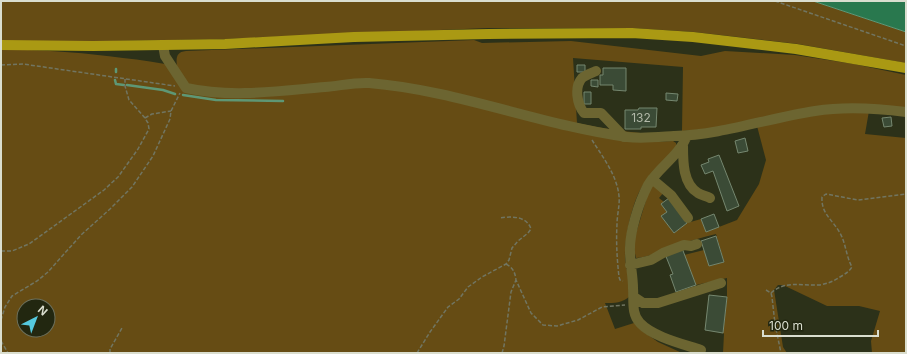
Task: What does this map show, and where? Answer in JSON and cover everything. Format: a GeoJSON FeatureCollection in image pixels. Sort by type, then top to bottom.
{"type":"FeatureCollection","features":[{"type":"Feature","properties":{"kind":"main road"},"geometry":{"type":"LineString","coordinates":[[1,45],[162,45],[422,36],[632,33],[693,37],[796,49],[906,68]]}},
{"type":"Feature","properties":{"kind":"street"},"geometry":{"type":"LineString","coordinates":[[162,45],[165,56],[186,88],[202,92],[256,93],[366,83],[392,86],[452,97],[550,122],[624,136],[688,136],[829,109],[873,108],[906,112]]}},
{"type":"Feature","properties":{"kind":"street"},"geometry":{"type":"LineString","coordinates":[[596,71],[583,77],[578,84],[577,98],[579,108],[584,113],[602,113],[624,136]]}},
{"type":"Feature","properties":{"kind":"street"},"geometry":{"type":"LineString","coordinates":[[688,136],[683,146],[652,179],[647,187],[633,227],[630,244],[630,265],[635,315],[639,323],[652,332],[701,350]]}},
{"type":"Feature","properties":{"kind":"street"},"geometry":{"type":"LineString","coordinates":[[683,146],[684,163],[689,184],[698,193],[710,198]]}},
{"type":"Feature","properties":{"kind":"street"},"geometry":{"type":"LineString","coordinates":[[652,179],[671,195],[688,218]]}},
{"type":"Feature","properties":{"kind":"street"},"geometry":{"type":"LineString","coordinates":[[630,265],[651,260],[663,253],[684,245],[691,246],[696,244]]}},
{"type":"Feature","properties":{"kind":"street"},"geometry":{"type":"LineString","coordinates":[[633,302],[658,303],[721,283]]}},
{"type":"Feature","properties":{"kind":"path"},"geometry":{"type":"LineString","coordinates":[[775,1],[906,46]]}},
{"type":"Feature","properties":{"kind":"path"},"geometry":{"type":"LineString","coordinates":[[1,65],[23,64],[186,88]]}},
{"type":"Feature","properties":{"kind":"path"},"geometry":{"type":"LineString","coordinates":[[1,251],[12,251],[29,244],[104,190],[118,177],[138,149],[149,129],[148,123],[129,100],[125,86],[125,79]]}},
{"type":"Feature","properties":{"kind":"path"},"geometry":{"type":"LineString","coordinates":[[1,320],[5,307],[12,296],[37,281],[48,272],[81,235],[132,187],[153,156],[170,119],[171,111],[180,93],[186,88]]}},
{"type":"Feature","properties":{"kind":"path"},"geometry":{"type":"LineString","coordinates":[[144,118],[152,114],[171,111]]}},
{"type":"Feature","properties":{"kind":"path"},"geometry":{"type":"LineString","coordinates":[[592,131],[592,140],[608,165],[615,181],[619,196],[616,243],[619,277],[620,280],[633,285]]}},
{"type":"Feature","properties":{"kind":"path"},"geometry":{"type":"LineString","coordinates":[[771,293],[783,285],[820,284],[831,282],[850,271],[852,267],[846,254],[844,241],[840,232],[825,212],[822,205],[822,197],[826,194],[858,200],[906,194]]}},
{"type":"Feature","properties":{"kind":"path"},"geometry":{"type":"LineString","coordinates":[[417,353],[448,307],[459,299],[468,287],[482,277],[506,264],[512,248],[528,233],[530,229],[529,225],[525,221],[518,218],[500,218]]}},
{"type":"Feature","properties":{"kind":"path"},"geometry":{"type":"LineString","coordinates":[[502,353],[511,292],[516,280],[516,274],[511,267],[506,264]]}},
{"type":"Feature","properties":{"kind":"path"},"geometry":{"type":"LineString","coordinates":[[516,280],[531,313],[543,325],[557,326],[578,320],[602,306],[633,302]]}},
{"type":"Feature","properties":{"kind":"path"},"geometry":{"type":"LineString","coordinates":[[766,290],[771,293]]}},
{"type":"Feature","properties":{"kind":"path"},"geometry":{"type":"LineString","coordinates":[[771,293],[779,349],[781,353]]}},
{"type":"Feature","properties":{"kind":"path"},"geometry":{"type":"LineString","coordinates":[[110,353],[110,350],[122,328]]}},
{"type":"Feature","properties":{"kind":"path"},"geometry":{"type":"LineString","coordinates":[[1,341],[8,353]]}},
{"type":"Feature","properties":{"kind":"shaded area"},"geometry":{"type":"Polygon","coordinates":[[[1,1],[813,1],[906,32],[906,63],[798,44],[694,32],[632,28],[488,28],[225,39],[1,43],[1,1]]]}},
{"type":"Feature","properties":{"kind":"shaded area"},"geometry":{"type":"Polygon","coordinates":[[[813,1],[906,1],[906,32],[813,1]]]}},
{"type":"Feature","properties":{"kind":"shaded area"},"geometry":{"type":"Polygon","coordinates":[[[474,40],[482,43],[571,41],[701,56],[725,51],[795,55],[854,64],[906,75],[906,114],[869,111],[865,134],[906,138],[906,353],[872,353],[871,341],[880,311],[859,306],[827,306],[783,285],[778,285],[774,290],[783,347],[787,353],[723,353],[727,278],[696,285],[684,255],[704,250],[709,266],[724,262],[716,234],[636,258],[634,240],[650,187],[653,184],[664,192],[659,198],[664,202],[661,204],[667,212],[662,216],[674,233],[687,223],[701,219],[706,232],[737,220],[759,184],[766,160],[757,126],[752,121],[708,129],[682,131],[683,67],[573,58],[577,123],[615,130],[653,134],[653,142],[673,141],[676,143],[675,151],[643,185],[632,210],[626,239],[625,256],[630,296],[615,303],[605,303],[615,329],[634,323],[658,342],[682,353],[1,353],[1,50],[32,50],[77,53],[143,60],[177,67],[177,56],[183,52],[474,40]]]}},
{"type":"Feature","properties":{"kind":"building"},"geometry":{"type":"Polygon","coordinates":[[[577,65],[585,65],[585,72],[577,72],[577,65]]]}},
{"type":"Feature","properties":{"kind":"building"},"geometry":{"type":"Polygon","coordinates":[[[603,68],[626,68],[626,91],[613,90],[613,85],[600,85],[600,75],[603,75],[603,68]]]}},
{"type":"Feature","properties":{"kind":"building"},"geometry":{"type":"Polygon","coordinates":[[[591,80],[598,80],[598,87],[591,86],[591,80]]]}},
{"type":"Feature","properties":{"kind":"building"},"geometry":{"type":"Polygon","coordinates":[[[584,92],[591,92],[591,104],[584,104],[584,92]]]}},
{"type":"Feature","properties":{"kind":"building"},"geometry":{"type":"Polygon","coordinates":[[[666,93],[678,94],[677,101],[666,100],[666,93]]]}},
{"type":"Feature","properties":{"kind":"building"},"geometry":{"type":"Polygon","coordinates":[[[639,108],[657,108],[656,127],[625,129],[625,110],[638,110],[639,108]]]}},
{"type":"Feature","properties":{"kind":"building"},"geometry":{"type":"Polygon","coordinates":[[[891,117],[892,126],[884,127],[882,118],[891,117]]]}},
{"type":"Feature","properties":{"kind":"building"},"geometry":{"type":"Polygon","coordinates":[[[745,138],[748,151],[738,153],[735,141],[745,138]]]}},
{"type":"Feature","properties":{"kind":"building"},"geometry":{"type":"Polygon","coordinates":[[[719,155],[739,206],[727,211],[713,171],[705,174],[701,165],[709,162],[708,159],[719,155]]]}},
{"type":"Feature","properties":{"kind":"building"},"geometry":{"type":"Polygon","coordinates":[[[669,198],[687,223],[674,233],[661,216],[667,212],[661,204],[669,198]]]}},
{"type":"Feature","properties":{"kind":"building"},"geometry":{"type":"Polygon","coordinates":[[[714,214],[719,227],[706,232],[701,219],[714,214]]]}},
{"type":"Feature","properties":{"kind":"building"},"geometry":{"type":"Polygon","coordinates":[[[716,236],[724,262],[709,266],[701,241],[716,236]]]}},
{"type":"Feature","properties":{"kind":"building"},"geometry":{"type":"Polygon","coordinates":[[[682,248],[696,285],[676,292],[670,275],[673,274],[665,254],[682,248]]]}},
{"type":"Feature","properties":{"kind":"building"},"geometry":{"type":"Polygon","coordinates":[[[709,295],[727,297],[723,333],[705,330],[709,295]]]}},
{"type":"Feature","properties":{"kind":"waterway"},"geometry":{"type":"LineString","coordinates":[[115,80],[116,84],[124,85]]}},
{"type":"Feature","properties":{"kind":"waterway"},"geometry":{"type":"LineString","coordinates":[[127,85],[163,90],[175,94]]}},
{"type":"Feature","properties":{"kind":"waterway"},"geometry":{"type":"LineString","coordinates":[[183,95],[216,100],[283,101]]}}]}
